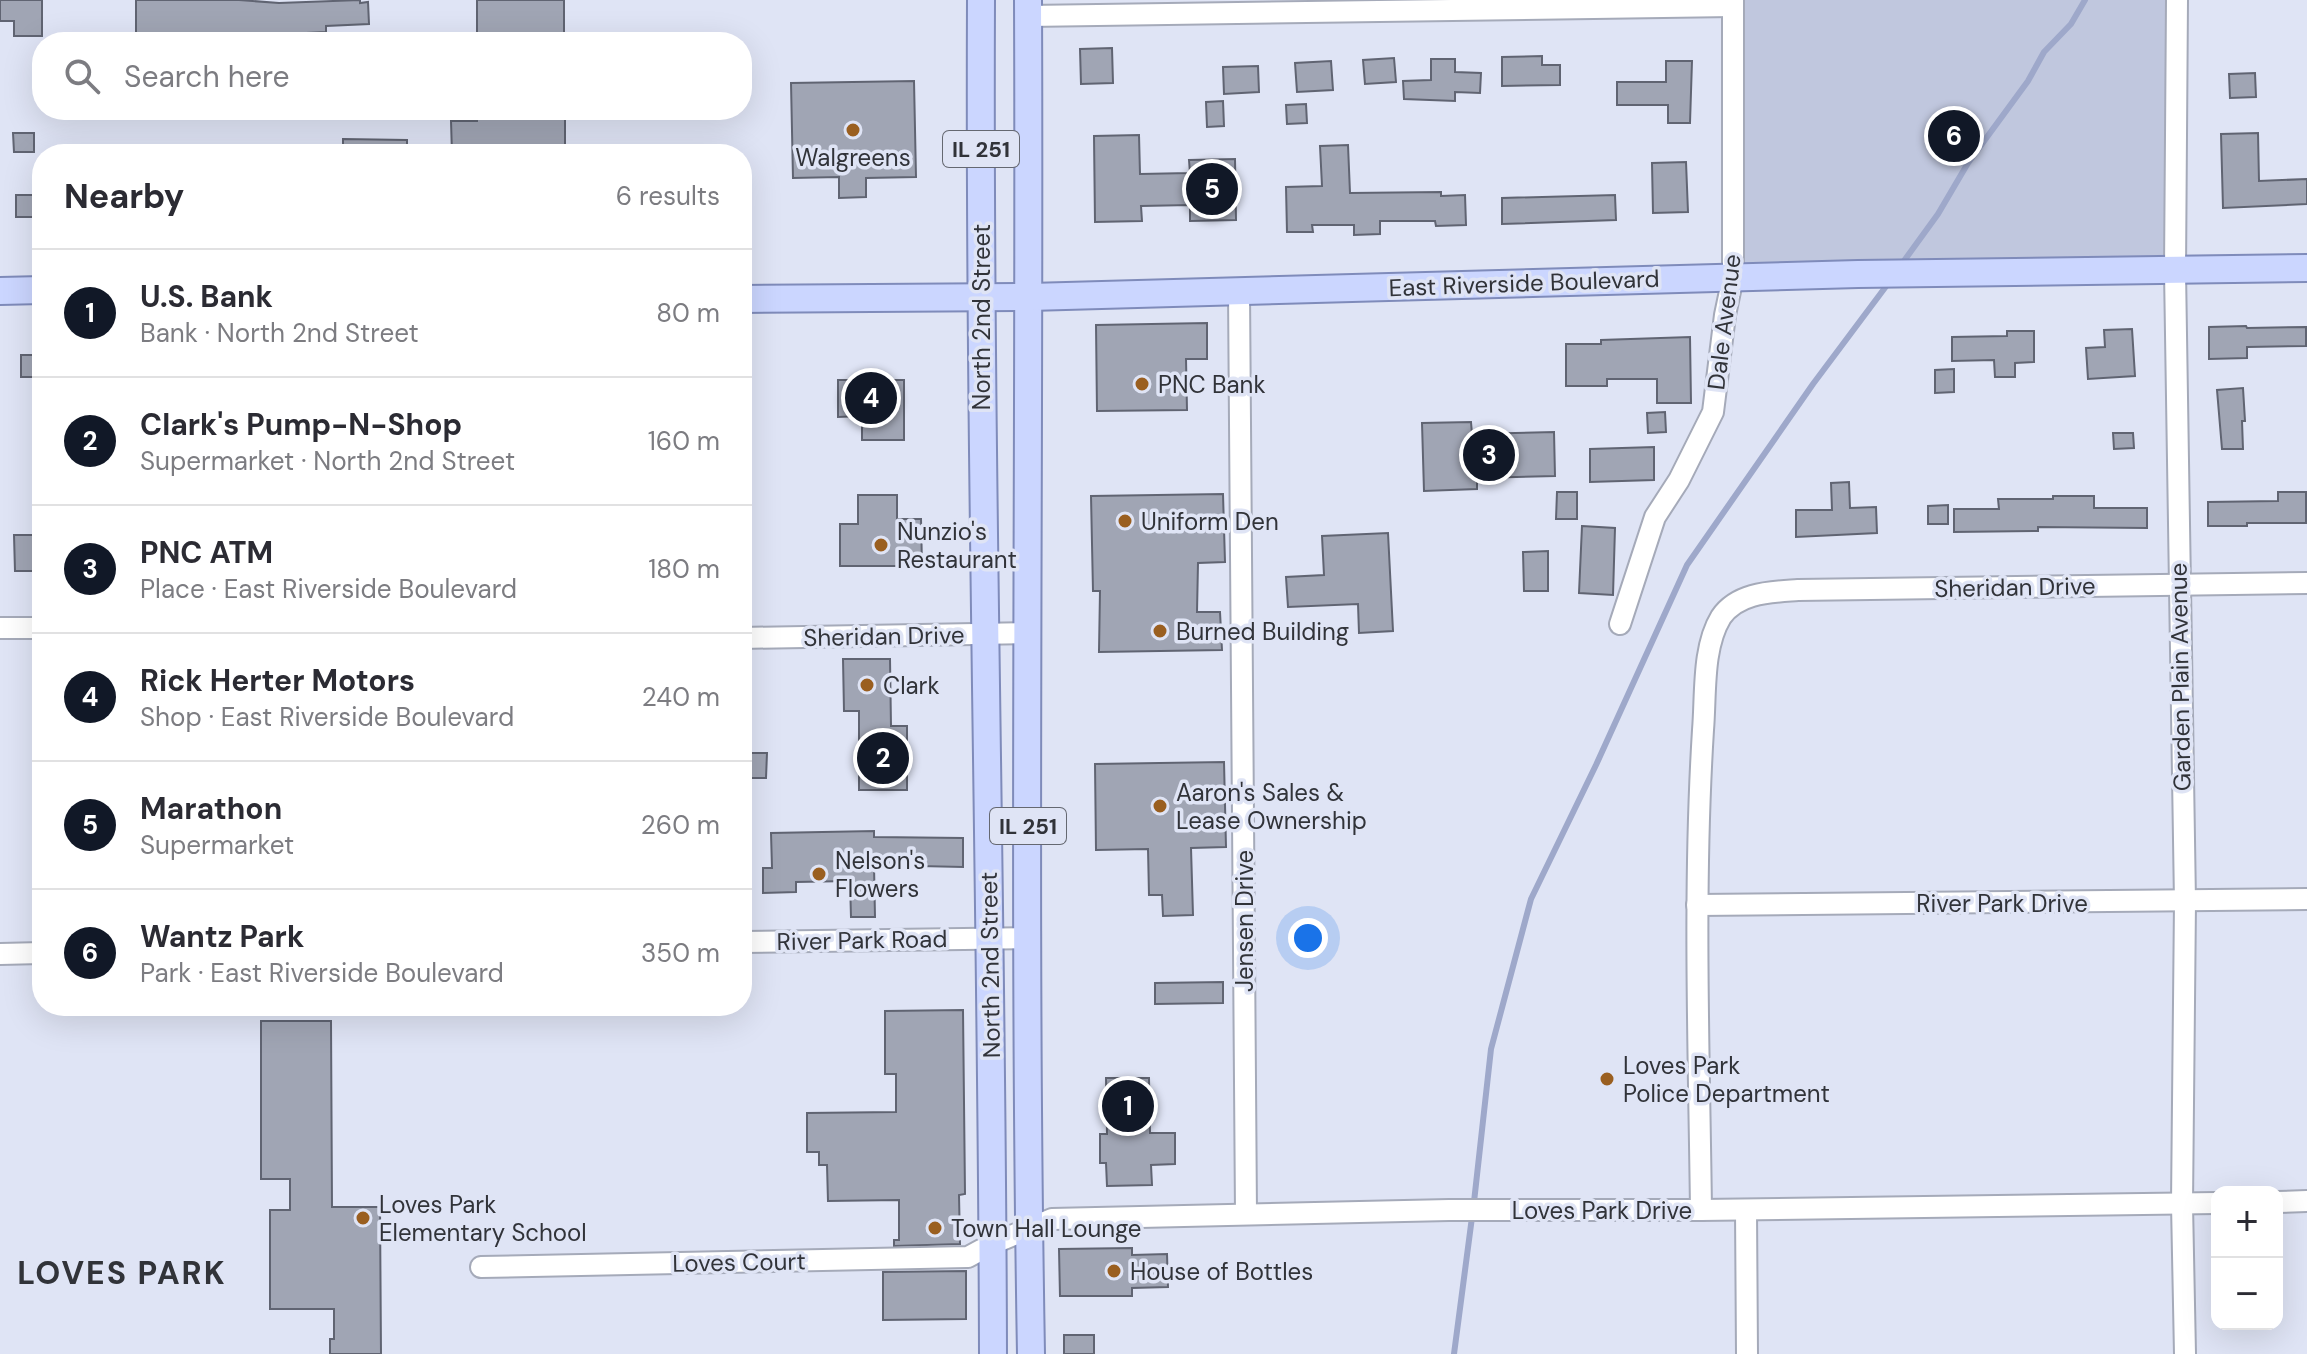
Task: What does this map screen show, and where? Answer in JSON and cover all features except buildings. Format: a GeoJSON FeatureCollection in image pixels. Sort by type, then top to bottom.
{"type":"FeatureCollection","features":[{"type":"Feature","properties":{"kind":"main road","name":"North 2nd Street"},"geometry":{"type":"LineString","coordinates":[[981,0],[980,298],[993,1354]]}},
{"type":"Feature","properties":{"kind":"main road","name":"North 2nd Street"},"geometry":{"type":"LineString","coordinates":[[1028,8],[1031,1354]]}},
{"type":"Feature","properties":{"kind":"main road","name":"East Riverside Boulevard"},"geometry":{"type":"LineString","coordinates":[[752,299],[980,298],[1858,274],[2307,268]]}},
{"type":"Feature","properties":{"kind":"main road"},"geometry":{"type":"LineString","coordinates":[[0,291],[32,290]]}},
{"type":"Feature","properties":{"kind":"street","name":"Garden Plain Avenue"},"geometry":{"type":"LineString","coordinates":[[2177,0],[2175,271],[2185,902],[2182,1204],[2185,1354]]}},
{"type":"Feature","properties":{"kind":"street"},"geometry":{"type":"LineString","coordinates":[[1028,8],[1733,3]]}},
{"type":"Feature","properties":{"kind":"street","name":"Dale Avenue"},"geometry":{"type":"LineString","coordinates":[[1620,624],[1652,524],[1679,480],[1713,412],[1733,277],[1733,3]]}},
{"type":"Feature","properties":{"kind":"street","name":"Jensen Drive"},"geometry":{"type":"LineString","coordinates":[[1239,291],[1246,1214]]}},
{"type":"Feature","properties":{"kind":"street","name":"Sheridan Drive"},"geometry":{"type":"LineString","coordinates":[[1697,905],[1708,666],[1717,628],[1728,609],[1739,601],[1752,596],[1798,590],[2307,583]]}},
{"type":"Feature","properties":{"kind":"street"},"geometry":{"type":"LineString","coordinates":[[0,628],[32,628]]}},
{"type":"Feature","properties":{"kind":"street","name":"Sheridan Drive"},"geometry":{"type":"LineString","coordinates":[[752,638],[1027,633]]}},
{"type":"Feature","properties":{"kind":"street","name":"River Park Drive"},"geometry":{"type":"LineString","coordinates":[[1697,905],[2307,899]]}},
{"type":"Feature","properties":{"kind":"street"},"geometry":{"type":"LineString","coordinates":[[1697,905],[1701,1210]]}},
{"type":"Feature","properties":{"kind":"street","name":"River Park Road"},"geometry":{"type":"LineString","coordinates":[[752,942],[1029,938]]}},
{"type":"Feature","properties":{"kind":"street"},"geometry":{"type":"LineString","coordinates":[[0,954],[32,953]]}},
{"type":"Feature","properties":{"kind":"street"},"geometry":{"type":"LineString","coordinates":[[2283,1202],[2307,1201]]}},
{"type":"Feature","properties":{"kind":"street","name":"Loves Park Drive"},"geometry":{"type":"LineString","coordinates":[[992,1244],[1052,1219],[1500,1209],[1746,1210],[2211,1203]]}},
{"type":"Feature","properties":{"kind":"street"},"geometry":{"type":"LineString","coordinates":[[1746,1210],[1747,1354]]}},
{"type":"Feature","properties":{"kind":"street","name":"Loves Court"},"geometry":{"type":"LineString","coordinates":[[481,1267],[968,1257],[992,1244]]}},
{"type":"Feature","properties":{"kind":"shaded area"},"geometry":{"type":"Polygon","coordinates":[[[1734,0],[2175,0],[2175,271],[1733,277],[1734,0]]]}},
{"type":"Feature","properties":{"kind":"waterway"},"geometry":{"type":"LineString","coordinates":[[1901,265],[1938,214],[1968,163],[2028,81],[2044,52],[2071,24],[2085,0]]}},
{"type":"Feature","properties":{"kind":"waterway"},"geometry":{"type":"LineString","coordinates":[[1454,1354],[1491,1049],[1531,899],[1687,565],[1813,384],[1890,281]]}},
{"type":"Feature","properties":{"kind":"place","name":"Walgreens"},"geometry":{"type":"Point","coordinates":[853,130]}},
{"type":"Feature","properties":{"kind":"place","name":"Wantz Park"},"geometry":{"type":"Point","coordinates":[1954,136]}},
{"type":"Feature","properties":{"kind":"place","name":"Marathon"},"geometry":{"type":"Point","coordinates":[1212,189]}},
{"type":"Feature","properties":{"kind":"place","name":"PNC Bank"},"geometry":{"type":"Point","coordinates":[1142,384]}},
{"type":"Feature","properties":{"kind":"place","name":"Rick Herter Motors"},"geometry":{"type":"Point","coordinates":[871,398]}},
{"type":"Feature","properties":{"kind":"place","name":"PNC ATM"},"geometry":{"type":"Point","coordinates":[1489,455]}},
{"type":"Feature","properties":{"kind":"place","name":"Uniform Den"},"geometry":{"type":"Point","coordinates":[1125,521]}},
{"type":"Feature","properties":{"kind":"place","name":"Nunzio's Restaurant"},"geometry":{"type":"Point","coordinates":[881,545]}},
{"type":"Feature","properties":{"kind":"place","name":"Burned Building"},"geometry":{"type":"Point","coordinates":[1160,631]}},
{"type":"Feature","properties":{"kind":"place","name":"Clark"},"geometry":{"type":"Point","coordinates":[867,685]}},
{"type":"Feature","properties":{"kind":"place","name":"Clark's Pump-N-Shop"},"geometry":{"type":"Point","coordinates":[883,758]}},
{"type":"Feature","properties":{"kind":"place","name":"Aaron's Sales & Lease Ownership"},"geometry":{"type":"Point","coordinates":[1160,806]}},
{"type":"Feature","properties":{"kind":"place","name":"Nelson's Flowers"},"geometry":{"type":"Point","coordinates":[819,874]}},
{"type":"Feature","properties":{"kind":"place","name":"Loves Park Police Department"},"geometry":{"type":"Point","coordinates":[1607,1079]}},
{"type":"Feature","properties":{"kind":"place","name":"U.S. Bank"},"geometry":{"type":"Point","coordinates":[1128,1106]}},
{"type":"Feature","properties":{"kind":"place","name":"Loves Park Elementary School"},"geometry":{"type":"Point","coordinates":[363,1218]}},
{"type":"Feature","properties":{"kind":"place","name":"Town Hall Lounge"},"geometry":{"type":"Point","coordinates":[935,1228]}},
{"type":"Feature","properties":{"kind":"place","name":"House of Bottles"},"geometry":{"type":"Point","coordinates":[1114,1271]}},
{"type":"Feature","properties":{"kind":"district","name":"LOVES PARK"},"geometry":{"type":"Point","coordinates":[122,1273]}}]}
